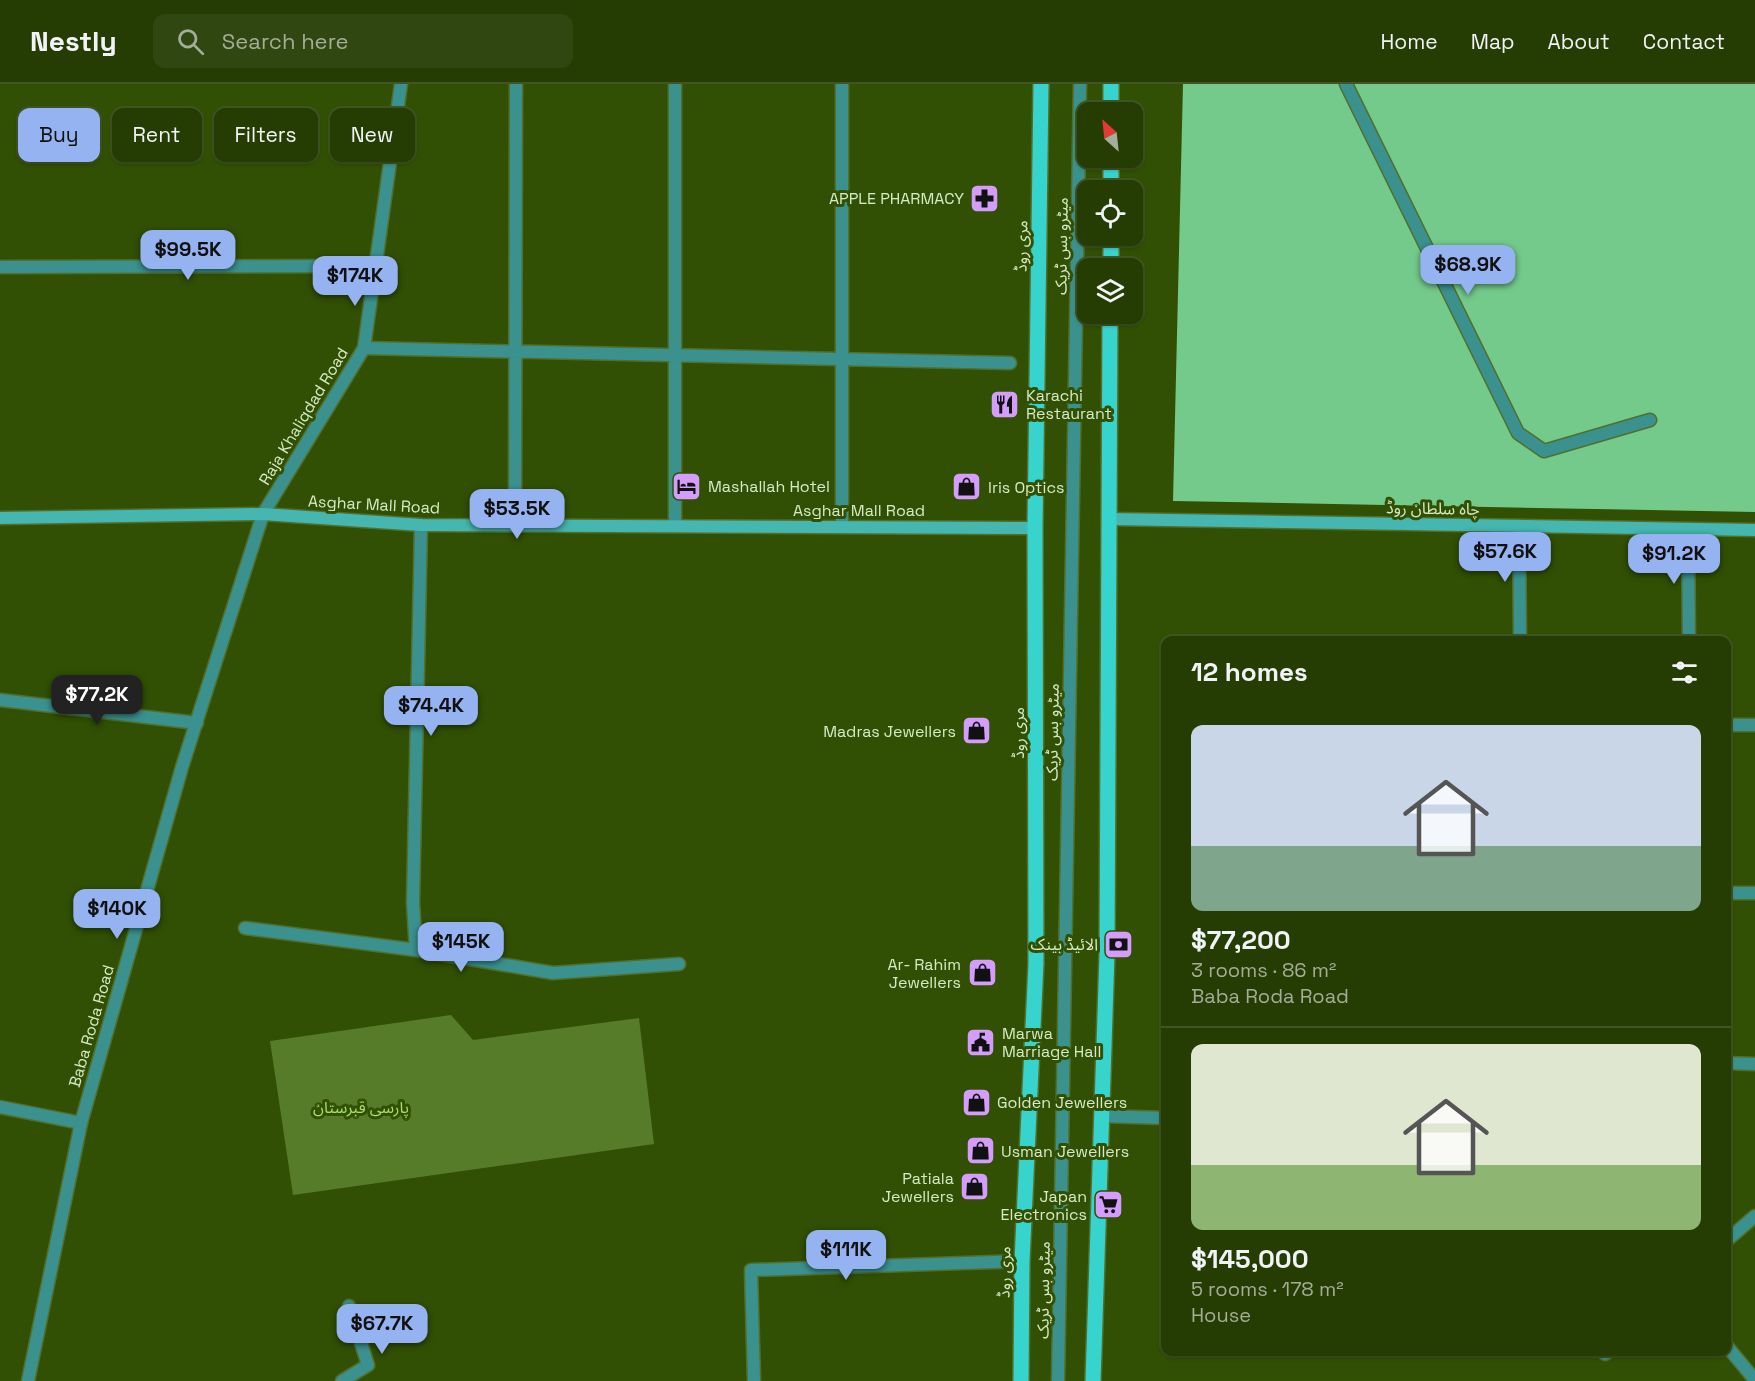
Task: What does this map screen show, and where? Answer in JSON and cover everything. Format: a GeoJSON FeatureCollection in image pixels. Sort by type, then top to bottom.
{"type":"FeatureCollection","features":[{"type":"Feature","properties":{"kind":"main road","name":"مری روڈ"},"geometry":{"type":"LineString","coordinates":[[1021,1381],[1022,1261],[1036,963],[1035,528],[1041,84]]}},
{"type":"Feature","properties":{"kind":"main road"},"geometry":{"type":"LineString","coordinates":[[1111,84],[1111,102]]}},
{"type":"Feature","properties":{"kind":"main road"},"geometry":{"type":"LineString","coordinates":[[1093,1381],[1107,954],[1110,324]]}},
{"type":"Feature","properties":{"kind":"main road","name":"Asghar Mall Road"},"geometry":{"type":"LineString","coordinates":[[0,518],[263,514],[421,525],[1035,528]]}},
{"type":"Feature","properties":{"kind":"main road","name":"چاہ سلطان روڈ"},"geometry":{"type":"LineString","coordinates":[[1110,519],[1755,530]]}},
{"type":"Feature","properties":{"kind":"street","name":"Raja Khaliqdad Road"},"geometry":{"type":"LineString","coordinates":[[263,514],[364,348],[401,84]]}},
{"type":"Feature","properties":{"kind":"street"},"geometry":{"type":"LineString","coordinates":[[515,525],[516,84]]}},
{"type":"Feature","properties":{"kind":"street"},"geometry":{"type":"LineString","coordinates":[[675,84],[675,526]]}},
{"type":"Feature","properties":{"kind":"street"},"geometry":{"type":"LineString","coordinates":[[842,84],[842,527]]}},
{"type":"Feature","properties":{"kind":"street","name":"میٹرو بس ٹریک"},"geometry":{"type":"LineString","coordinates":[[1058,1381],[1080,84]]}},
{"type":"Feature","properties":{"kind":"street"},"geometry":{"type":"LineString","coordinates":[[1346,84],[1518,433],[1544,451],[1650,420]]}},
{"type":"Feature","properties":{"kind":"street"},"geometry":{"type":"LineString","coordinates":[[0,267],[375,266]]}},
{"type":"Feature","properties":{"kind":"street"},"geometry":{"type":"LineString","coordinates":[[364,348],[1010,363]]}},
{"type":"Feature","properties":{"kind":"street","name":"Baba Roda Road"},"geometry":{"type":"LineString","coordinates":[[28,1381],[81,1123],[182,767],[263,514]]}},
{"type":"Feature","properties":{"kind":"street"},"geometry":{"type":"LineString","coordinates":[[416,950],[412,903],[421,525]]}},
{"type":"Feature","properties":{"kind":"street"},"geometry":{"type":"LineString","coordinates":[[1519,526],[1520,636]]}},
{"type":"Feature","properties":{"kind":"street"},"geometry":{"type":"LineString","coordinates":[[1688,529],[1689,636]]}},
{"type":"Feature","properties":{"kind":"street"},"geometry":{"type":"LineString","coordinates":[[0,700],[197,723]]}},
{"type":"Feature","properties":{"kind":"street"},"geometry":{"type":"LineString","coordinates":[[1731,725],[1755,725]]}},
{"type":"Feature","properties":{"kind":"street"},"geometry":{"type":"LineString","coordinates":[[1731,893],[1755,893]]}},
{"type":"Feature","properties":{"kind":"street"},"geometry":{"type":"LineString","coordinates":[[244,928],[416,950],[553,973],[679,964]]}},
{"type":"Feature","properties":{"kind":"street"},"geometry":{"type":"LineString","coordinates":[[1731,1063],[1755,1064]]}},
{"type":"Feature","properties":{"kind":"street"},"geometry":{"type":"LineString","coordinates":[[0,1107],[81,1123]]}},
{"type":"Feature","properties":{"kind":"street"},"geometry":{"type":"LineString","coordinates":[[1101,1116],[1161,1118]]}},
{"type":"Feature","properties":{"kind":"street"},"geometry":{"type":"LineString","coordinates":[[1731,1237],[1755,1216]]}},
{"type":"Feature","properties":{"kind":"street"},"geometry":{"type":"LineString","coordinates":[[754,1381],[751,1270],[1022,1261]]}},
{"type":"Feature","properties":{"kind":"street"},"geometry":{"type":"LineString","coordinates":[[342,1381],[368,1365],[349,1306]]}},
{"type":"Feature","properties":{"kind":"street"},"geometry":{"type":"LineString","coordinates":[[1731,1352],[1755,1380]]}},
{"type":"Feature","properties":{"kind":"green space","name":"پارسی قبرستان"},"geometry":{"type":"Polygon","coordinates":[[[451,1015],[473,1040],[639,1018],[654,1144],[293,1195],[270,1041],[451,1015]]]}},
{"type":"Feature","properties":{"kind":"building"},"geometry":{"type":"Polygon","coordinates":[[[1183,84],[1755,84],[1755,512],[1173,501],[1183,84]]]}},
{"type":"Feature","properties":{"kind":"place","name":"APPLE PHARMACY"},"geometry":{"type":"Point","coordinates":[985,198]}},
{"type":"Feature","properties":{"kind":"place","name":"Karachi Restaurant"},"geometry":{"type":"Point","coordinates":[1005,404]}},
{"type":"Feature","properties":{"kind":"place","name":"Mashallah Hotel"},"geometry":{"type":"Point","coordinates":[687,486]}},
{"type":"Feature","properties":{"kind":"place","name":"Iris Optics"},"geometry":{"type":"Point","coordinates":[967,487]}},
{"type":"Feature","properties":{"kind":"place","name":"Madras Jewellers"},"geometry":{"type":"Point","coordinates":[977,731]}},
{"type":"Feature","properties":{"kind":"place","name":"الائیڈ بینک"},"geometry":{"type":"Point","coordinates":[1119,944]}},
{"type":"Feature","properties":{"kind":"place","name":"Ar- Rahim Jewellers"},"geometry":{"type":"Point","coordinates":[982,973]}},
{"type":"Feature","properties":{"kind":"place","name":"Marwa Marriage Hall"},"geometry":{"type":"Point","coordinates":[981,1042]}},
{"type":"Feature","properties":{"kind":"place","name":"Golden Jewellers"},"geometry":{"type":"Point","coordinates":[976,1102]}},
{"type":"Feature","properties":{"kind":"place","name":"Usman Jewellers"},"geometry":{"type":"Point","coordinates":[980,1151]}},
{"type":"Feature","properties":{"kind":"place","name":"Patiala Jewellers"},"geometry":{"type":"Point","coordinates":[975,1187]}},
{"type":"Feature","properties":{"kind":"place","name":"Japan Electronics"},"geometry":{"type":"Point","coordinates":[1108,1205]}}]}
